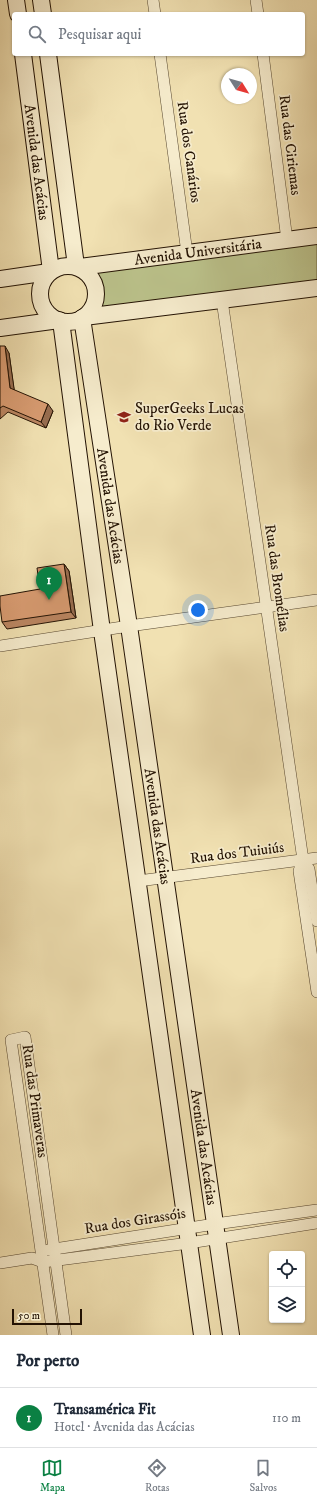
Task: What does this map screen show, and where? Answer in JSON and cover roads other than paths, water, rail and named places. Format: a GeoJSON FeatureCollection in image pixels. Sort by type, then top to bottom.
{"type":"FeatureCollection","features":[{"type":"Feature","properties":{"kind":"street"},"geometry":{"type":"LineString","coordinates":[[16,0],[18,12]]}},
{"type":"Feature","properties":{"kind":"street"},"geometry":{"type":"LineString","coordinates":[[41,0],[43,12]]}},
{"type":"Feature","properties":{"kind":"street"},"geometry":{"type":"LineString","coordinates":[[153,0],[155,12]]}},
{"type":"Feature","properties":{"kind":"street"},"geometry":{"type":"LineString","coordinates":[[256,0],[258,12]]}},
{"type":"Feature","properties":{"kind":"street","name":"Avenida das Acácias"},"geometry":{"type":"LineString","coordinates":[[23,56],[50,272]]}},
{"type":"Feature","properties":{"kind":"street","name":"Avenida das Acácias"},"geometry":{"type":"LineString","coordinates":[[48,56],[78,267]]}},
{"type":"Feature","properties":{"kind":"street","name":"Rua dos Canários"},"geometry":{"type":"LineString","coordinates":[[160,56],[187,253]]}},
{"type":"Feature","properties":{"kind":"street","name":"Rua das Ciriemas"},"geometry":{"type":"LineString","coordinates":[[263,56],[287,240]]}},
{"type":"Feature","properties":{"kind":"street","name":"Avenida Universitária"},"geometry":{"type":"LineString","coordinates":[[78,267],[317,236]]}},
{"type":"Feature","properties":{"kind":"street"},"geometry":{"type":"LineString","coordinates":[[0,279],[50,272],[63,266],[78,267],[90,275],[94,281],[96,293],[94,306],[83,318]]}},
{"type":"Feature","properties":{"kind":"street"},"geometry":{"type":"LineString","coordinates":[[50,272],[43,280],[40,288],[40,298],[49,315],[60,321]]}},
{"type":"Feature","properties":{"kind":"street"},"geometry":{"type":"LineString","coordinates":[[0,328],[60,321],[72,322],[83,318],[317,288]]}},
{"type":"Feature","properties":{"kind":"street","name":"Rua das Bromélias"},"geometry":{"type":"LineString","coordinates":[[222,300],[303,860],[309,869],[317,921]]}},
{"type":"Feature","properties":{"kind":"street","name":"Avenida das Acácias"},"geometry":{"type":"LineString","coordinates":[[83,318],[231,1335]]}},
{"type":"Feature","properties":{"kind":"street","name":"Avenida das Acácias"},"geometry":{"type":"LineString","coordinates":[[60,321],[102,631],[202,1335]]}},
{"type":"Feature","properties":{"kind":"street"},"geometry":{"type":"LineString","coordinates":[[0,646],[129,626],[317,600]]}},
{"type":"Feature","properties":{"kind":"street","name":"Rua dos Tuiuiús"},"geometry":{"type":"LineString","coordinates":[[138,881],[164,876],[317,858]]}},
{"type":"Feature","properties":{"kind":"street","name":"Rua das Bromélias"},"geometry":{"type":"LineString","coordinates":[[303,860],[299,871],[317,992]]}},
{"type":"Feature","properties":{"kind":"street","name":"Rua das Primaveras"},"geometry":{"type":"LineString","coordinates":[[53,1335],[39,1257],[11,1040],[25,1038],[66,1335]]}},
{"type":"Feature","properties":{"kind":"street","name":"Rua dos Girassóis"},"geometry":{"type":"LineString","coordinates":[[216,1231],[317,1210]]}},
{"type":"Feature","properties":{"kind":"street","name":"Rua dos Girassóis"},"geometry":{"type":"LineString","coordinates":[[0,1263],[216,1231],[317,1223]]}},
{"type":"Feature","properties":{"kind":"place","name":"SuperGeeks Lucas do Rio Verde"},"geometry":{"type":"Point","coordinates":[124,417]}},
{"type":"Feature","properties":{"kind":"place","name":"Transamérica Fit"},"geometry":{"type":"Point","coordinates":[49,600]}}]}
